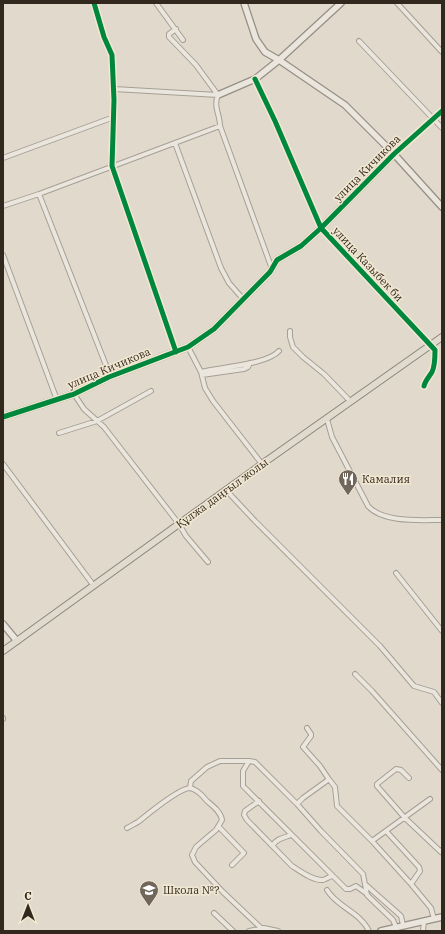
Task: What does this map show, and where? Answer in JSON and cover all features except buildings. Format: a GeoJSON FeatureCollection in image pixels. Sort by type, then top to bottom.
{"type":"FeatureCollection","features":[{"type":"Feature","properties":{"kind":"main road","name":"Құлжа даңғыл жолы"},"geometry":{"type":"LineString","coordinates":[[3,651],[262,464],[442,337]]}},
{"type":"Feature","properties":{"kind":"street"},"geometry":{"type":"LineString","coordinates":[[94,3],[104,37],[112,55],[114,89],[112,166],[176,352]]}},
{"type":"Feature","properties":{"kind":"street"},"geometry":{"type":"LineString","coordinates":[[156,3],[183,40]]}},
{"type":"Feature","properties":{"kind":"street"},"geometry":{"type":"LineString","coordinates":[[244,3],[256,38],[265,52],[280,60],[345,105],[394,154],[442,207]]}},
{"type":"Feature","properties":{"kind":"street"},"geometry":{"type":"LineString","coordinates":[[114,89],[218,95],[255,79],[280,60],[341,3]]}},
{"type":"Feature","properties":{"kind":"street"},"geometry":{"type":"LineString","coordinates":[[397,3],[442,52]]}},
{"type":"Feature","properties":{"kind":"street"},"geometry":{"type":"LineString","coordinates":[[176,29],[168,36],[170,40],[196,65],[218,95]]}},
{"type":"Feature","properties":{"kind":"street"},"geometry":{"type":"LineString","coordinates":[[359,42],[442,128]]}},
{"type":"Feature","properties":{"kind":"street","name":"улица Казыбек би"},"geometry":{"type":"LineString","coordinates":[[255,79],[276,121],[321,228],[431,345]]}},
{"type":"Feature","properties":{"kind":"street"},"geometry":{"type":"LineString","coordinates":[[218,95],[215,104],[220,126],[272,269]]}},
{"type":"Feature","properties":{"kind":"street","name":"улица Кичикова"},"geometry":{"type":"LineString","coordinates":[[3,417],[74,394],[109,377],[188,347],[214,329],[244,300],[272,269],[277,260],[301,246],[321,228],[394,154],[442,111]]}},
{"type":"Feature","properties":{"kind":"street"},"geometry":{"type":"LineString","coordinates":[[3,158],[114,117]]}},
{"type":"Feature","properties":{"kind":"street"},"geometry":{"type":"LineString","coordinates":[[3,206],[220,126]]}},
{"type":"Feature","properties":{"kind":"street"},"geometry":{"type":"LineString","coordinates":[[175,143],[221,268],[229,283],[244,300]]}},
{"type":"Feature","properties":{"kind":"street"},"geometry":{"type":"LineString","coordinates":[[39,194],[109,373],[109,377]]}},
{"type":"Feature","properties":{"kind":"street"},"geometry":{"type":"LineString","coordinates":[[3,255],[57,400]]}},
{"type":"Feature","properties":{"kind":"street"},"geometry":{"type":"LineString","coordinates":[[290,331],[293,347],[329,378],[351,402]]}},
{"type":"Feature","properties":{"kind":"street"},"geometry":{"type":"LineString","coordinates":[[424,386],[432,372],[435,362],[435,350],[431,345]]}},
{"type":"Feature","properties":{"kind":"street"},"geometry":{"type":"LineString","coordinates":[[188,347],[201,374],[205,388],[213,401],[262,464]]}},
{"type":"Feature","properties":{"kind":"street"},"geometry":{"type":"LineString","coordinates":[[201,374],[250,363],[276,354],[279,351]]}},
{"type":"Feature","properties":{"kind":"street"},"geometry":{"type":"LineString","coordinates":[[60,433],[97,421],[151,391]]}},
{"type":"Feature","properties":{"kind":"street"},"geometry":{"type":"LineString","coordinates":[[74,394],[84,409],[104,427],[180,524],[186,536],[208,562]]}},
{"type":"Feature","properties":{"kind":"street"},"geometry":{"type":"LineString","coordinates":[[327,419],[332,437],[368,506],[372,510],[384,516],[409,520],[442,520]]}},
{"type":"Feature","properties":{"kind":"street"},"geometry":{"type":"LineString","coordinates":[[3,464],[94,586]]}},
{"type":"Feature","properties":{"kind":"street"},"geometry":{"type":"LineString","coordinates":[[226,490],[380,646],[414,686],[434,692],[442,703]]}},
{"type":"Feature","properties":{"kind":"street"},"geometry":{"type":"LineString","coordinates":[[396,573],[442,631]]}},
{"type":"Feature","properties":{"kind":"street"},"geometry":{"type":"LineString","coordinates":[[3,624],[17,641]]}},
{"type":"Feature","properties":{"kind":"street"},"geometry":{"type":"LineString","coordinates":[[355,674],[442,770]]}},
{"type":"Feature","properties":{"kind":"street"},"geometry":{"type":"LineString","coordinates":[[307,728],[312,736],[302,747],[320,766],[335,787],[337,806],[372,841],[411,884],[431,908],[434,919]]}},
{"type":"Feature","properties":{"kind":"street"},"geometry":{"type":"LineString","coordinates":[[190,788],[191,781],[196,776],[207,767],[220,761],[255,762],[364,874],[367,895]]}},
{"type":"Feature","properties":{"kind":"street"},"geometry":{"type":"LineString","coordinates":[[249,761],[243,771],[243,786],[346,889],[356,886],[393,920],[396,927]]}},
{"type":"Feature","properties":{"kind":"street"},"geometry":{"type":"LineString","coordinates":[[409,778],[401,770],[396,769],[377,785],[382,793],[405,818],[441,852],[442,850]]}},
{"type":"Feature","properties":{"kind":"street"},"geometry":{"type":"LineString","coordinates":[[297,804],[302,798],[328,780],[328,778]]}},
{"type":"Feature","properties":{"kind":"street"},"geometry":{"type":"LineString","coordinates":[[127,828],[137,823],[174,795],[190,788],[196,790],[221,816],[222,820],[219,827],[196,847],[192,856],[195,862],[223,892],[261,928]]}},
{"type":"Feature","properties":{"kind":"street"},"geometry":{"type":"LineString","coordinates":[[372,841],[430,799]]}},
{"type":"Feature","properties":{"kind":"street"},"geometry":{"type":"LineString","coordinates":[[259,801],[245,811],[244,815],[247,820],[292,866],[317,880],[323,880],[332,876]]}},
{"type":"Feature","properties":{"kind":"street"},"geometry":{"type":"LineString","coordinates":[[219,827],[244,853],[232,865]]}},
{"type":"Feature","properties":{"kind":"street"},"geometry":{"type":"LineString","coordinates":[[386,831],[419,867],[420,871],[411,884]]}},
{"type":"Feature","properties":{"kind":"street"},"geometry":{"type":"LineString","coordinates":[[273,845],[280,838],[292,835]]}},
{"type":"Feature","properties":{"kind":"street"},"geometry":{"type":"LineString","coordinates":[[365,884],[401,916],[404,925]]}},
{"type":"Feature","properties":{"kind":"street"},"geometry":{"type":"LineString","coordinates":[[327,890],[331,896],[364,922],[369,931]]}},
{"type":"Feature","properties":{"kind":"street"},"geometry":{"type":"LineString","coordinates":[[214,913],[233,931]]}},
{"type":"Feature","properties":{"kind":"street"},"geometry":{"type":"LineString","coordinates":[[381,931],[442,918]]}},
{"type":"Feature","properties":{"kind":"street"},"geometry":{"type":"LineString","coordinates":[[424,921],[424,931]]}},
{"type":"Feature","properties":{"kind":"street"},"geometry":{"type":"LineString","coordinates":[[249,931],[261,928],[278,931]]}},
{"type":"Feature","properties":{"kind":"cycle path"},"geometry":{"type":"LineString","coordinates":[[94,3],[104,37],[112,55],[114,100],[112,166],[176,352]]}},
{"type":"Feature","properties":{"kind":"cycle path"},"geometry":{"type":"LineString","coordinates":[[255,79],[275,121],[321,228],[435,350],[433,370],[424,386]]}},
{"type":"Feature","properties":{"kind":"cycle path"},"geometry":{"type":"LineString","coordinates":[[3,417],[74,394],[109,377],[188,347],[214,329],[270,272],[277,260],[301,246],[321,228],[394,154],[442,111]]}},
{"type":"Feature","properties":{"kind":"place","name":"Камалия"},"geometry":{"type":"Point","coordinates":[348,496]}},
{"type":"Feature","properties":{"kind":"place","name":"Школа №?"},"geometry":{"type":"Point","coordinates":[149,907]}}]}
